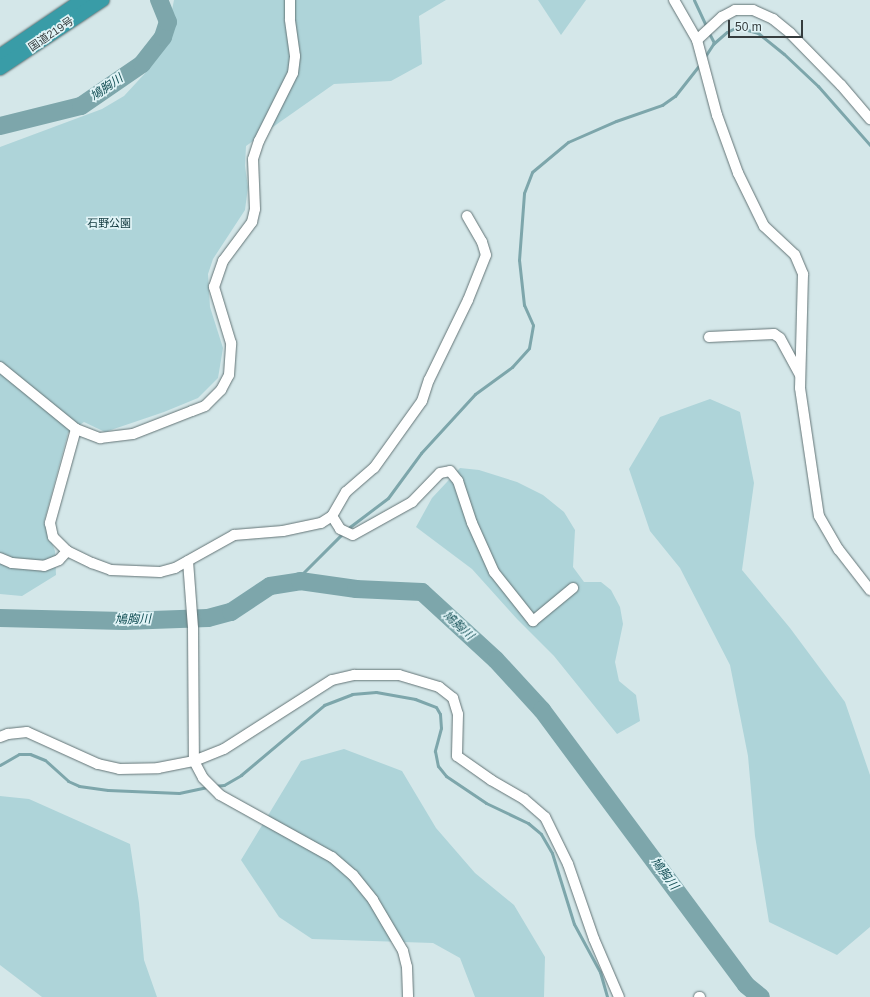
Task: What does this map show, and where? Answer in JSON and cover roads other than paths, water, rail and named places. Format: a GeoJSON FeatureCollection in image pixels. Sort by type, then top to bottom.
{"type":"FeatureCollection","features":[{"type":"Feature","properties":{"kind":"highway","name":"国道219号"},"geometry":{"type":"LineString","coordinates":[[0,56],[83,0]]}},
{"type":"Feature","properties":{"kind":"highway","name":"国道219号"},"geometry":{"type":"LineString","coordinates":[[0,68],[102,0]]}},
{"type":"Feature","properties":{"kind":"street"},"geometry":{"type":"LineString","coordinates":[[0,367],[76,429],[100,438],[133,434],[205,406],[221,390],[229,375],[231,343],[214,287],[223,261],[252,222],[255,209],[253,159],[259,141],[293,73],[295,56],[290,20],[290,0]]}},
{"type":"Feature","properties":{"kind":"street"},"geometry":{"type":"LineString","coordinates":[[674,0],[697,40],[717,115],[738,173],[764,226],[795,255],[803,274],[801,376],[819,516],[834,543],[870,590]]}},
{"type":"Feature","properties":{"kind":"street"},"geometry":{"type":"LineString","coordinates":[[697,40],[722,17],[735,10],[753,10],[773,19],[790,33],[841,84],[870,118]]}},
{"type":"Feature","properties":{"kind":"street"},"geometry":{"type":"LineString","coordinates":[[76,429],[50,523],[53,536],[67,551],[111,570],[144,573],[175,568],[234,536],[301,528],[321,523],[332,516],[346,492],[374,468],[422,401],[429,380],[468,300],[486,255],[482,242],[467,216]]}},
{"type":"Feature","properties":{"kind":"street"},"geometry":{"type":"LineString","coordinates":[[709,337],[768,332],[774,334],[780,338],[801,376]]}},
{"type":"Feature","properties":{"kind":"street"},"geometry":{"type":"LineString","coordinates":[[332,516],[340,529],[353,535],[412,502],[440,474],[450,471],[458,481],[475,530],[494,572],[533,621],[574,588]]}},
{"type":"Feature","properties":{"kind":"street"},"geometry":{"type":"LineString","coordinates":[[0,558],[12,562],[44,566],[59,560],[67,551]]}},
{"type":"Feature","properties":{"kind":"street"},"geometry":{"type":"LineString","coordinates":[[188,561],[193,628],[194,761],[202,778],[220,795],[332,857],[353,875],[373,900],[403,951],[407,967],[408,997]]}},
{"type":"Feature","properties":{"kind":"street"},"geometry":{"type":"LineString","coordinates":[[0,738],[8,734],[27,732],[98,764],[119,769],[158,768],[194,761],[224,750],[332,680],[354,676],[398,674],[445,690],[453,698],[458,714],[457,756],[490,780],[524,799],[545,817],[568,864],[594,939],[619,997]]}},
{"type":"Feature","properties":{"kind":"waterway","name":"鳩胸川"},"geometry":{"type":"LineString","coordinates":[[0,126],[81,106],[142,64],[163,37],[168,22],[159,0]]}},
{"type":"Feature","properties":{"kind":"waterway"},"geometry":{"type":"LineString","coordinates":[[694,0],[707,28]]}},
{"type":"Feature","properties":{"kind":"waterway"},"geometry":{"type":"LineString","coordinates":[[704,58],[713,44],[727,32],[737,27],[758,33],[784,54],[818,86],[870,145]]}},
{"type":"Feature","properties":{"kind":"waterway"},"geometry":{"type":"LineString","coordinates":[[709,33],[714,43]]}},
{"type":"Feature","properties":{"kind":"waterway"},"geometry":{"type":"LineString","coordinates":[[347,529],[388,498],[421,453],[475,394],[512,367],[529,348],[533,325],[524,305],[519,260],[524,193],[532,172],[568,142],[616,121],[662,105],[675,96],[701,63]]}},
{"type":"Feature","properties":{"kind":"waterway"},"geometry":{"type":"LineString","coordinates":[[295,581],[343,533]]}},
{"type":"Feature","properties":{"kind":"waterway","name":"鳩胸川"},"geometry":{"type":"LineString","coordinates":[[0,618],[124,621],[208,618],[231,612],[270,586],[300,581],[356,589],[422,592],[496,660],[542,710],[746,985],[761,997]]}},
{"type":"Feature","properties":{"kind":"waterway"},"geometry":{"type":"LineString","coordinates":[[214,786],[224,785],[241,775],[324,705],[352,694],[376,692],[415,699],[436,707],[440,714],[441,728],[435,751],[438,766],[446,776],[486,803],[528,823],[541,834],[552,853],[574,924],[600,972],[607,997]]}},
{"type":"Feature","properties":{"kind":"waterway"},"geometry":{"type":"LineString","coordinates":[[0,765],[19,754],[30,754],[45,760],[68,781],[79,786],[108,790],[179,793],[208,787]]}},
{"type":"Feature","properties":{"kind":"park label","name":"石野公園"},"geometry":{"type":"Point","coordinates":[109,223]}}]}
